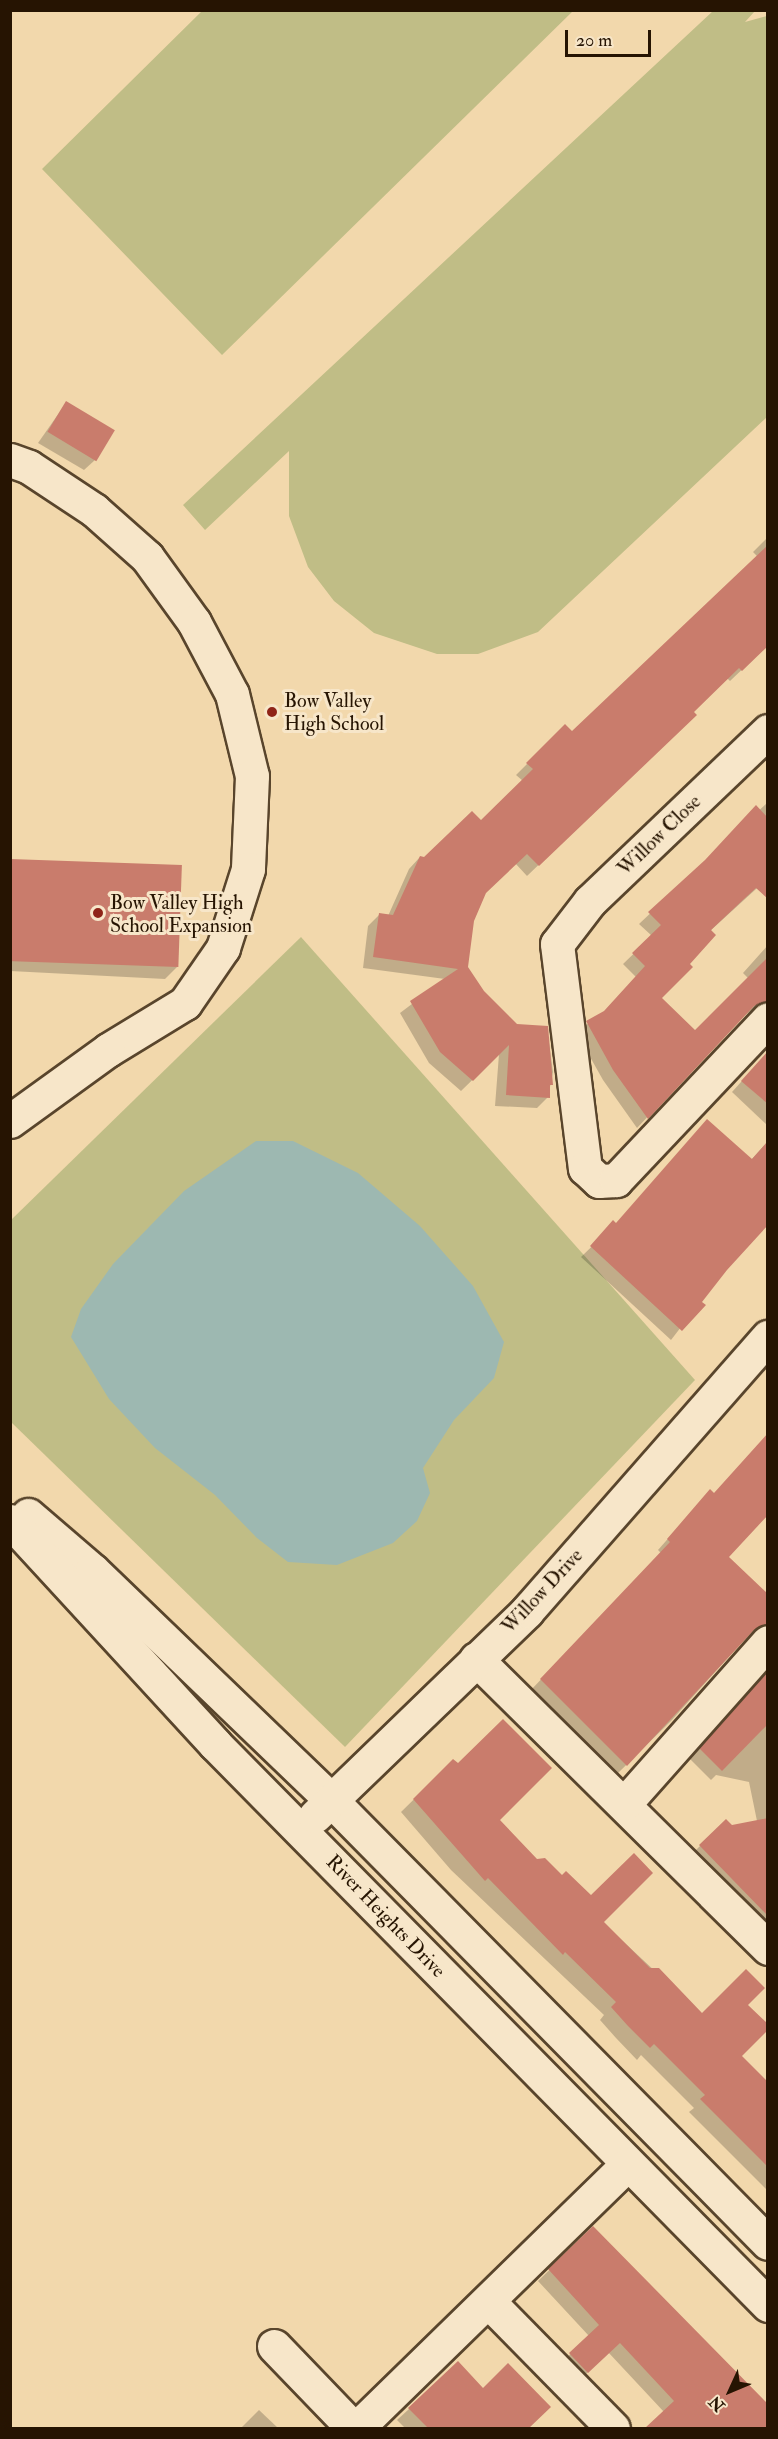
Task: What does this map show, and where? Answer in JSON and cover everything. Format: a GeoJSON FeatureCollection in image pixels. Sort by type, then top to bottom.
{"type":"FeatureCollection","features":[{"type":"Feature","properties":{"kind":"street"},"geometry":{"type":"LineString","coordinates":[[10,460],[29,467],[94,510],[147,557],[194,622],[231,694],[252,776],[248,869],[224,948],[185,1003],[99,1056],[10,1121]]}},
{"type":"Feature","properties":{"kind":"street","name":"Willow Close"},"geometry":{"type":"LineString","coordinates":[[768,731],[590,901],[557,944],[585,1168],[599,1181],[616,1180],[768,1019]]}},
{"type":"Feature","properties":{"kind":"street","name":"Willow Drive"},"geometry":{"type":"LineString","coordinates":[[301,1831],[527,1611],[768,1337]]}},
{"type":"Feature","properties":{"kind":"street"},"geometry":{"type":"LineString","coordinates":[[10,1501],[92,1570],[331,1800],[768,2243]]}},
{"type":"Feature","properties":{"kind":"street","name":"River Heights Drive"},"geometry":{"type":"LineString","coordinates":[[10,1521],[215,1744],[768,2306]]}},
{"type":"Feature","properties":{"kind":"street"},"geometry":{"type":"LineString","coordinates":[[625,1803],[768,1642]]}},
{"type":"Feature","properties":{"kind":"street"},"geometry":{"type":"LineString","coordinates":[[476,1659],[625,1803],[768,1948]]}},
{"type":"Feature","properties":{"kind":"street"},"geometry":{"type":"LineString","coordinates":[[274,2346],[355,2428],[628,2164]]}},
{"type":"Feature","properties":{"kind":"street"},"geometry":{"type":"LineString","coordinates":[[488,2301],[614,2428]]}},
{"type":"Feature","properties":{"kind":"shaded area"},"geometry":{"type":"Polygon","coordinates":[[[202,11],[573,11],[222,355],[42,169],[202,11]]]}},
{"type":"Feature","properties":{"kind":"shaded area"},"geometry":{"type":"Polygon","coordinates":[[[713,11],[755,11],[745,22],[767,16],[767,417],[538,632],[478,654],[437,654],[374,633],[334,601],[308,567],[289,516],[289,451],[205,530],[183,505],[713,11]]]}},
{"type":"Feature","properties":{"kind":"shaded area"},"geometry":{"type":"Polygon","coordinates":[[[301,937],[695,1380],[345,1747],[11,1422],[10,1221],[301,937]]]}},
{"type":"Feature","properties":{"kind":"water"},"geometry":{"type":"Polygon","coordinates":[[[256,1141],[293,1141],[358,1173],[420,1226],[473,1286],[504,1342],[494,1378],[454,1420],[423,1468],[430,1493],[417,1521],[393,1543],[337,1565],[288,1562],[257,1538],[215,1495],[155,1448],[109,1399],[71,1337],[81,1309],[113,1264],[184,1191],[256,1141]]]}},
{"type":"Feature","properties":{"kind":"building"},"geometry":{"type":"Polygon","coordinates":[[[66,401],[115,430],[96,461],[47,432],[66,401]]]}},
{"type":"Feature","properties":{"kind":"building"},"geometry":{"type":"Polygon","coordinates":[[[768,545],[768,646],[742,671],[739,668],[694,712],[697,715],[539,866],[527,854],[486,893],[474,921],[468,967],[484,991],[517,1024],[548,1026],[553,1085],[550,1085],[550,1098],[506,1095],[509,1045],[473,1081],[440,1052],[410,1001],[458,969],[373,957],[379,913],[393,915],[420,856],[424,857],[472,811],[481,820],[533,769],[526,763],[565,724],[572,731],[768,545]]]}},
{"type":"Feature","properties":{"kind":"building"},"geometry":{"type":"Polygon","coordinates":[[[756,805],[768,818],[768,899],[756,888],[744,899],[711,930],[716,935],[690,964],[693,967],[662,998],[695,1030],[768,957],[768,1001],[754,1006],[648,1119],[613,1070],[586,1021],[604,1011],[645,966],[632,953],[661,925],[648,912],[705,860],[756,805]]]}},
{"type":"Feature","properties":{"kind":"building","name":"Bow Valley High School Expansion"},"geometry":{"type":"Polygon","coordinates":[[[10,859],[182,865],[178,967],[10,961],[10,859]]]}},
{"type":"Feature","properties":{"kind":"building"},"geometry":{"type":"Polygon","coordinates":[[[768,1051],[768,1104],[741,1081],[768,1051]]]}},
{"type":"Feature","properties":{"kind":"building"},"geometry":{"type":"Polygon","coordinates":[[[707,1119],[752,1159],[768,1141],[768,1225],[727,1270],[702,1302],[706,1305],[682,1331],[590,1246],[613,1220],[616,1223],[707,1119]]]}},
{"type":"Feature","properties":{"kind":"building"},"geometry":{"type":"Polygon","coordinates":[[[768,1433],[768,1515],[729,1557],[768,1594],[768,1624],[754,1630],[627,1766],[540,1679],[670,1542],[667,1539],[710,1489],[714,1493],[768,1433]]]}},
{"type":"Feature","properties":{"kind":"building"},"geometry":{"type":"Polygon","coordinates":[[[768,1671],[768,1724],[722,1771],[699,1748],[768,1671]]]}},
{"type":"Feature","properties":{"kind":"building"},"geometry":{"type":"Polygon","coordinates":[[[503,1719],[552,1768],[500,1820],[537,1859],[545,1858],[562,1875],[566,1871],[591,1895],[634,1853],[653,1873],[604,1922],[650,1968],[659,1968],[702,2013],[746,1969],[765,1988],[748,2005],[768,2024],[768,2030],[742,2056],[768,2082],[768,2167],[700,2099],[705,2095],[654,2044],[650,2048],[628,2026],[611,2007],[616,2002],[565,1952],[563,1955],[488,1878],[485,1881],[413,1799],[453,1759],[458,1763],[503,1719]]]}},
{"type":"Feature","properties":{"kind":"building"},"geometry":{"type":"Polygon","coordinates":[[[768,1818],[768,1916],[699,1845],[726,1819],[732,1825],[768,1818]]]}},
{"type":"Feature","properties":{"kind":"building"},"geometry":{"type":"Polygon","coordinates":[[[593,2226],[768,2404],[768,2428],[645,2428],[674,2401],[620,2343],[588,2373],[569,2353],[599,2325],[548,2269],[593,2226]]]}},
{"type":"Feature","properties":{"kind":"building"},"geometry":{"type":"Polygon","coordinates":[[[458,2361],[483,2388],[508,2363],[551,2407],[529,2428],[428,2428],[408,2408],[458,2361]]]}},
{"type":"Feature","properties":{"kind":"place","name":"Bow Valley High School"},"geometry":{"type":"Point","coordinates":[272,712]}},
{"type":"Feature","properties":{"kind":"place","name":"Bow Valley High School Expansion"},"geometry":{"type":"Point","coordinates":[98,913]}}]}
